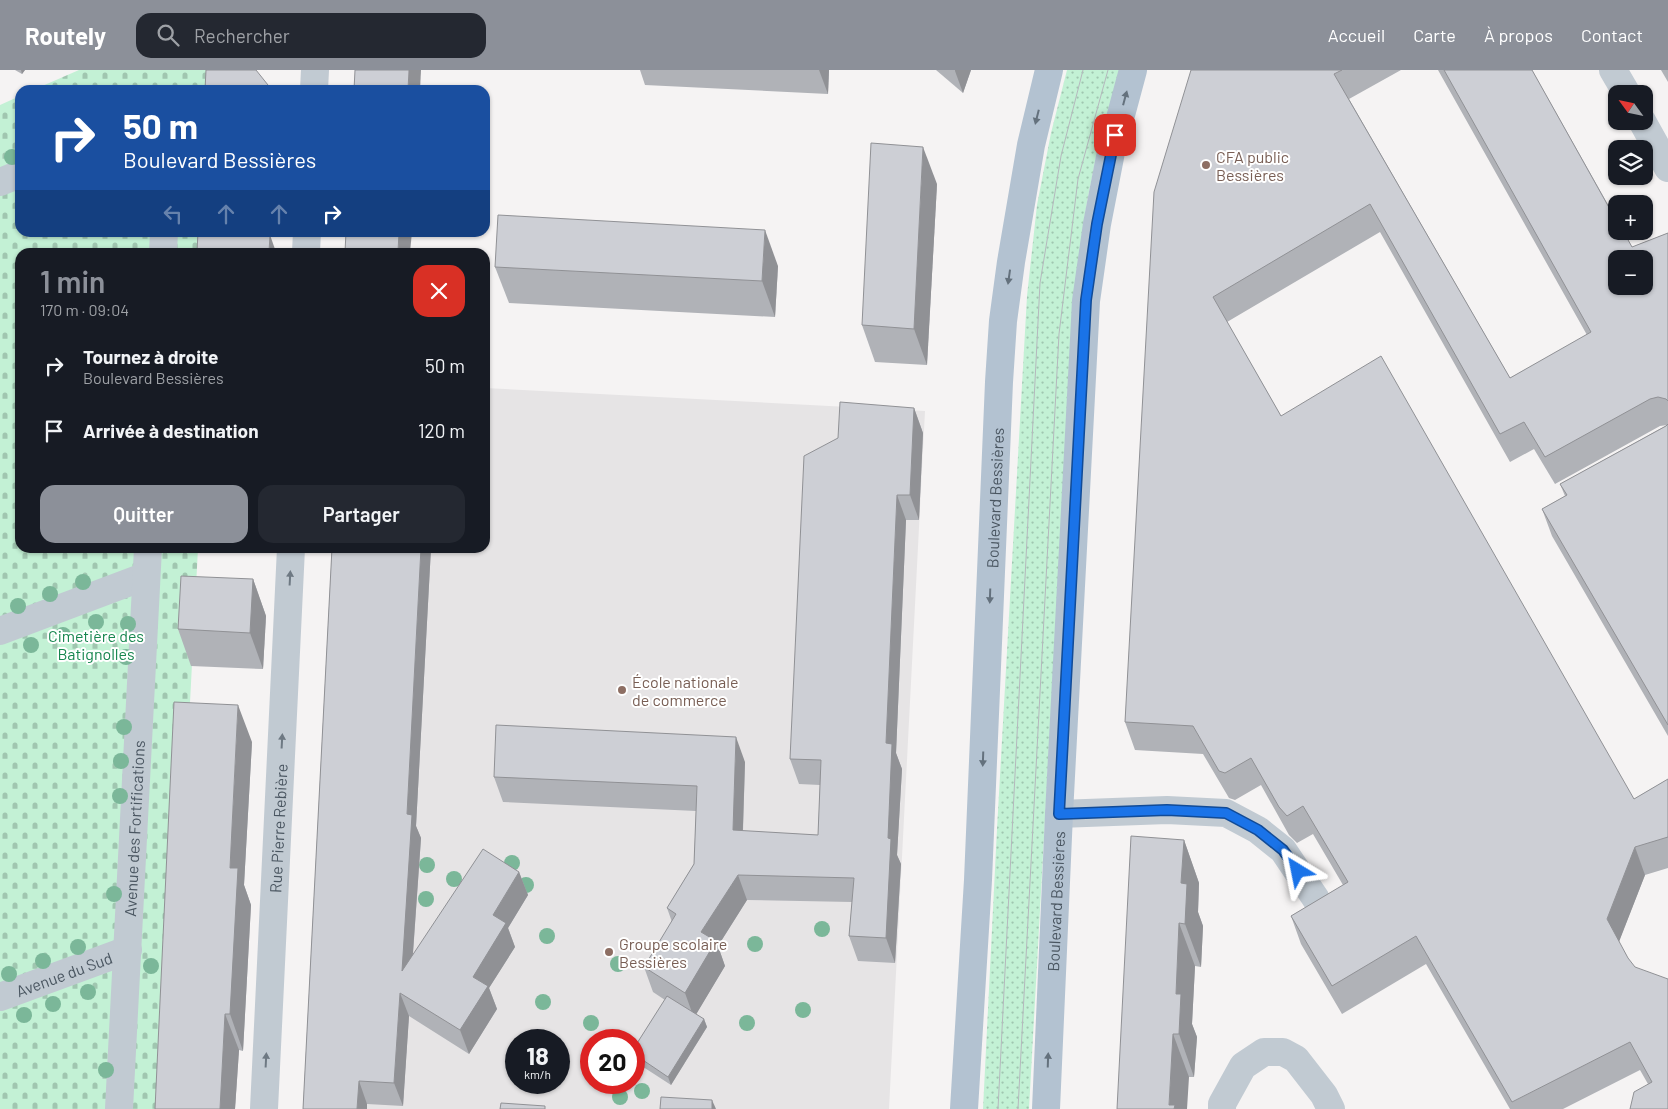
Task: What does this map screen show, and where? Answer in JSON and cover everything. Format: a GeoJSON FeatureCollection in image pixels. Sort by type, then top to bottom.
{"type":"FeatureCollection","features":[{"type":"Feature","properties":{"kind":"main road","name":"Boulevard Bessières"},"geometry":{"type":"LineString","coordinates":[[964,1109],[978,880],[1003,321],[1030,145],[1049,70]]}},
{"type":"Feature","properties":{"kind":"main road","name":"Boulevard Bessières"},"geometry":{"type":"LineString","coordinates":[[1046,1109],[1059,814],[1086,300],[1110,152],[1133,70]]}},
{"type":"Feature","properties":{"kind":"street"},"geometry":{"type":"LineString","coordinates":[[314,70],[314,85]]}},
{"type":"Feature","properties":{"kind":"street"},"geometry":{"type":"LineString","coordinates":[[1613,70],[1621,85]]}},
{"type":"Feature","properties":{"kind":"street"},"geometry":{"type":"LineString","coordinates":[[1647,130],[1668,168]]}},
{"type":"Feature","properties":{"kind":"street"},"geometry":{"type":"LineString","coordinates":[[0,182],[15,176]]}},
{"type":"Feature","properties":{"kind":"street","name":"Avenue des Fortifications"},"geometry":{"type":"LineString","coordinates":[[120,1109],[148,553]]}},
{"type":"Feature","properties":{"kind":"street","name":"Rue Pierre Rebière"},"geometry":{"type":"LineString","coordinates":[[264,1109],[291,553]]}},
{"type":"Feature","properties":{"kind":"street"},"geometry":{"type":"LineString","coordinates":[[0,631],[146,576]]}},
{"type":"Feature","properties":{"kind":"street"},"geometry":{"type":"LineString","coordinates":[[1059,814],[1167,810],[1226,813],[1258,830],[1283,850],[1316,899]]}},
{"type":"Feature","properties":{"kind":"street","name":"Avenue du Sud"},"geometry":{"type":"LineString","coordinates":[[0,997],[128,950]]}},
{"type":"Feature","properties":{"kind":"street"},"geometry":{"type":"LineString","coordinates":[[1222,1109],[1222,1104],[1243,1066],[1264,1052],[1283,1052],[1296,1059],[1324,1095],[1331,1109]]}},
{"type":"Feature","properties":{"kind":"shaded area","name":"École nationale de commerce"},"geometry":{"type":"Polygon","coordinates":[[[490,388],[925,411],[889,1109],[312,1109],[342,553],[490,553],[490,388]]]}},
{"type":"Feature","properties":{"kind":"green space"},"geometry":{"type":"Polygon","coordinates":[[[79,70],[222,70],[220,85],[44,85],[79,70]]]}},
{"type":"Feature","properties":{"kind":"green space"},"geometry":{"type":"Polygon","coordinates":[[[1067,70],[1120,70],[1101,137],[1089,194],[1073,314],[1029,1109],[983,1109],[1027,296],[1037,205],[1051,133],[1067,70]]]}},
{"type":"Feature","properties":{"kind":"green space","name":"Cimetière des Batignolles"},"geometry":{"type":"Polygon","coordinates":[[[15,98],[15,237],[213,237],[212,248],[15,248],[15,553],[198,553],[169,1109],[0,1109],[0,105],[15,98]]]}},
{"type":"Feature","properties":{"kind":"building"},"geometry":{"type":"Polygon","coordinates":[[[206,70],[256,70],[268,85],[205,85],[206,70]]]}},
{"type":"Feature","properties":{"kind":"building"},"geometry":{"type":"Polygon","coordinates":[[[355,70],[409,70],[408,85],[354,85],[355,70]]]}},
{"type":"Feature","properties":{"kind":"building"},"geometry":{"type":"Polygon","coordinates":[[[1191,70],[1342,70],[1334,74],[1510,378],[1591,332],[1444,70],[1532,70],[1608,206],[1608,240],[1628,240],[1632,247],[1668,233],[1668,401],[1658,397],[1650,399],[1545,457],[1524,422],[1500,434],[1370,204],[1213,297],[1281,416],[1381,356],[1634,799],[1668,779],[1668,837],[1635,847],[1607,919],[1628,958],[1635,967],[1668,979],[1668,1109],[1630,1109],[1634,1092],[1652,1082],[1630,1042],[1512,1102],[1416,936],[1332,986],[1291,916],[1348,882],[1303,806],[1287,816],[1279,807],[1251,758],[1225,773],[1219,771],[1193,726],[1125,722],[1154,192],[1191,70]]]}},
{"type":"Feature","properties":{"kind":"building"},"geometry":{"type":"Polygon","coordinates":[[[871,143],[923,147],[914,329],[862,325],[871,143]]]}},
{"type":"Feature","properties":{"kind":"building"},"geometry":{"type":"Polygon","coordinates":[[[498,215],[765,230],[762,281],[495,267],[498,215]]]}},
{"type":"Feature","properties":{"kind":"building"},"geometry":{"type":"Polygon","coordinates":[[[198,237],[270,237],[269,248],[197,248],[198,237]]]}},
{"type":"Feature","properties":{"kind":"building"},"geometry":{"type":"Polygon","coordinates":[[[346,237],[399,237],[398,248],[345,248],[346,237]]]}},
{"type":"Feature","properties":{"kind":"building"},"geometry":{"type":"Polygon","coordinates":[[[840,402],[914,408],[910,495],[897,495],[886,743],[892,744],[888,838],[891,839],[886,938],[849,936],[854,878],[738,875],[701,932],[716,941],[685,993],[644,967],[676,914],[667,908],[694,864],[697,786],[494,777],[496,725],[736,737],[733,830],[818,835],[821,760],[790,759],[804,456],[838,438],[840,402]]]}},
{"type":"Feature","properties":{"kind":"building"},"geometry":{"type":"Polygon","coordinates":[[[1668,424],[1668,725],[1542,509],[1567,495],[1560,484],[1668,424]]]}},
{"type":"Feature","properties":{"kind":"building"},"geometry":{"type":"Polygon","coordinates":[[[332,553],[421,553],[407,814],[412,815],[402,971],[483,849],[519,872],[493,915],[506,923],[473,977],[488,986],[460,1030],[400,993],[394,1083],[359,1081],[357,1109],[303,1109],[332,553]]]}},
{"type":"Feature","properties":{"kind":"building"},"geometry":{"type":"Polygon","coordinates":[[[181,576],[253,579],[250,633],[178,629],[181,576]]]}},
{"type":"Feature","properties":{"kind":"building"},"geometry":{"type":"Polygon","coordinates":[[[174,702],[238,705],[230,868],[238,868],[230,1014],[225,1014],[220,1109],[155,1109],[174,702]]]}},
{"type":"Feature","properties":{"kind":"building"},"geometry":{"type":"Polygon","coordinates":[[[1131,836],[1184,840],[1181,883],[1187,884],[1185,924],[1179,923],[1176,994],[1181,994],[1179,1034],[1173,1034],[1169,1105],[1175,1105],[1174,1109],[1117,1109],[1131,836]]]}},
{"type":"Feature","properties":{"kind":"building"},"geometry":{"type":"Polygon","coordinates":[[[667,996],[704,1019],[668,1077],[645,1061],[645,1031],[667,996]]]}},
{"type":"Feature","properties":{"kind":"building"},"geometry":{"type":"Polygon","coordinates":[[[661,1097],[712,1100],[712,1109],[660,1109],[661,1097]]]}},
{"type":"Feature","properties":{"kind":"building"},"geometry":{"type":"Polygon","coordinates":[[[501,1103],[545,1106],[545,1109],[500,1109],[501,1103]]]}},
{"type":"Feature","properties":{"kind":"tram line"},"geometry":{"type":"LineString","coordinates":[[998,1109],[1040,283],[1061,156],[1083,70]]}},
{"type":"Feature","properties":{"kind":"tram line"},"geometry":{"type":"LineString","coordinates":[[1018,1109],[1059,334],[1078,179],[1108,70]]}},
{"type":"Feature","properties":{"kind":"place","name":"CFA public Bessières"},"geometry":{"type":"Point","coordinates":[1206,165]}},
{"type":"Feature","properties":{"kind":"place","name":"École nationale de commerce"},"geometry":{"type":"Point","coordinates":[622,690]}},
{"type":"Feature","properties":{"kind":"place","name":"Groupe scolaire Bessières"},"geometry":{"type":"Point","coordinates":[609,952]}},
{"type":"Feature","properties":{"kind":"route"},"geometry":{"type":"LineString","coordinates":[[1115,135],[1110,152],[1097,224],[1086,300],[1059,814],[1167,810],[1226,813],[1258,830],[1283,850],[1298,871]]}}]}
